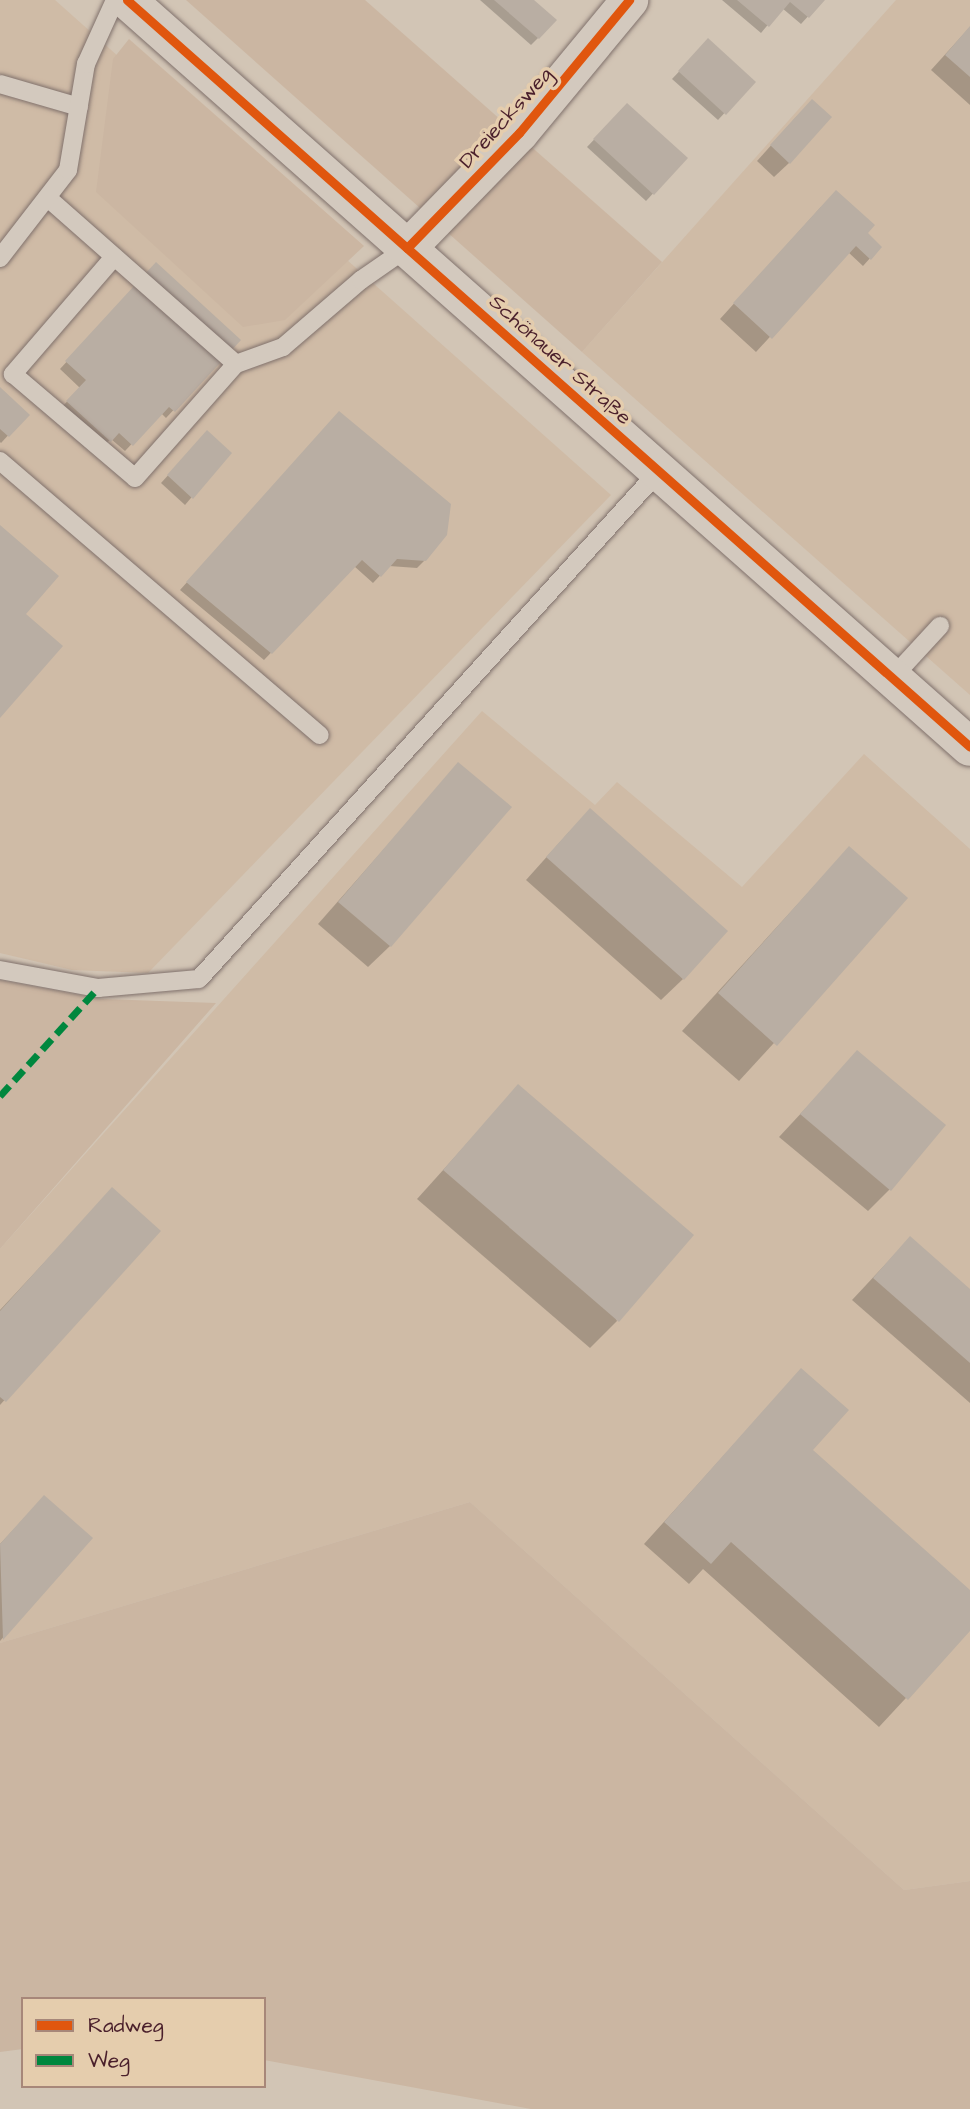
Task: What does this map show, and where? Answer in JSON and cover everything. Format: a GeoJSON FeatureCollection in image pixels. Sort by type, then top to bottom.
{"type":"FeatureCollection","features":[{"type":"Feature","properties":{"kind":"main road","name":"Schönauer Straße"},"geometry":{"type":"LineString","coordinates":[[127,0],[970,747]]}},
{"type":"Feature","properties":{"kind":"street","name":"Dreiecksweg"},"geometry":{"type":"LineString","coordinates":[[407,248],[519,133],[624,2]]}},
{"type":"Feature","properties":{"kind":"lane"},"geometry":{"type":"LineString","coordinates":[[0,258],[49,199],[68,170],[86,64],[115,0]]}},
{"type":"Feature","properties":{"kind":"lane"},"geometry":{"type":"LineString","coordinates":[[0,84],[79,107]]}},
{"type":"Feature","properties":{"kind":"lane"},"geometry":{"type":"LineString","coordinates":[[49,199],[236,364]]}},
{"type":"Feature","properties":{"kind":"lane"},"geometry":{"type":"LineString","coordinates":[[114,257],[13,373],[135,478],[236,364],[283,347],[361,280],[407,248]]}},
{"type":"Feature","properties":{"kind":"lane"},"geometry":{"type":"LineString","coordinates":[[0,461],[320,735]]}},
{"type":"Feature","properties":{"kind":"lane"},"geometry":{"type":"LineString","coordinates":[[0,970],[98,988],[199,979],[659,471]]}},
{"type":"Feature","properties":{"kind":"lane"},"geometry":{"type":"LineString","coordinates":[[892,678],[940,626]]}},
{"type":"Feature","properties":{"kind":"shaded area"},"geometry":{"type":"Polygon","coordinates":[[[0,0],[55,0],[611,495],[148,973],[72,970],[0,953],[0,0]]]}},
{"type":"Feature","properties":{"kind":"shaded area"},"geometry":{"type":"Polygon","coordinates":[[[186,0],[365,0],[662,262],[582,352],[186,0]]]}},
{"type":"Feature","properties":{"kind":"shaded area"},"geometry":{"type":"Polygon","coordinates":[[[896,0],[970,0],[970,695],[582,352],[896,0]]]}},
{"type":"Feature","properties":{"kind":"shaded area"},"geometry":{"type":"Polygon","coordinates":[[[129,39],[364,246],[285,320],[243,327],[96,192],[113,59],[129,39]]]}},
{"type":"Feature","properties":{"kind":"shaded area"},"geometry":{"type":"Polygon","coordinates":[[[482,711],[595,805],[617,782],[742,887],[864,754],[970,849],[970,1881],[904,1890],[470,1502],[0,1643],[0,1249],[482,711]]]}},
{"type":"Feature","properties":{"kind":"shaded area"},"geometry":{"type":"Polygon","coordinates":[[[0,980],[102,999],[216,1003],[0,1249],[0,980]]]}},
{"type":"Feature","properties":{"kind":"shaded area"},"geometry":{"type":"Polygon","coordinates":[[[470,1502],[904,1890],[970,1881],[970,2109],[531,2109],[266,2060],[266,1997],[21,1997],[21,2049],[0,2052],[0,1643],[470,1502]]]}},
{"type":"Feature","properties":{"kind":"building"},"geometry":{"type":"Polygon","coordinates":[[[494,0],[534,0],[557,20],[539,39],[494,0]]]}},
{"type":"Feature","properties":{"kind":"building"},"geometry":{"type":"Polygon","coordinates":[[[737,0],[825,0],[809,18],[790,2],[769,27],[737,0]]]}},
{"type":"Feature","properties":{"kind":"building"},"geometry":{"type":"Polygon","coordinates":[[[970,26],[970,77],[945,55],[970,26]]]}},
{"type":"Feature","properties":{"kind":"building"},"geometry":{"type":"Polygon","coordinates":[[[708,38],[756,82],[726,115],[678,71],[708,38]]]}},
{"type":"Feature","properties":{"kind":"building"},"geometry":{"type":"Polygon","coordinates":[[[812,99],[832,117],[790,164],[770,145],[812,99]]]}},
{"type":"Feature","properties":{"kind":"building"},"geometry":{"type":"Polygon","coordinates":[[[627,103],[688,158],[654,195],[593,139],[627,103]]]}},
{"type":"Feature","properties":{"kind":"building"},"geometry":{"type":"Polygon","coordinates":[[[836,190],[875,225],[868,233],[882,247],[871,260],[856,246],[772,339],[733,303],[836,190]]]}},
{"type":"Feature","properties":{"kind":"building"},"geometry":{"type":"Polygon","coordinates":[[[156,262],[241,340],[175,412],[169,407],[133,446],[119,433],[111,442],[66,401],[86,380],[65,361],[156,262]]]}},
{"type":"Feature","properties":{"kind":"building"},"geometry":{"type":"Polygon","coordinates":[[[0,387],[30,415],[9,437],[0,429],[0,387]]]}},
{"type":"Feature","properties":{"kind":"building"},"geometry":{"type":"Polygon","coordinates":[[[339,411],[451,504],[447,535],[426,561],[397,559],[381,577],[362,560],[272,654],[186,582],[339,411]]]}},
{"type":"Feature","properties":{"kind":"building"},"geometry":{"type":"Polygon","coordinates":[[[207,430],[232,453],[193,499],[167,475],[207,430]]]}},
{"type":"Feature","properties":{"kind":"building"},"geometry":{"type":"Polygon","coordinates":[[[0,525],[59,576],[26,614],[63,646],[0,718],[0,525]]]}},
{"type":"Feature","properties":{"kind":"building"},"geometry":{"type":"Polygon","coordinates":[[[458,762],[512,807],[391,947],[338,902],[458,762]]]}},
{"type":"Feature","properties":{"kind":"building"},"geometry":{"type":"Polygon","coordinates":[[[590,808],[728,931],[684,980],[546,857],[590,808]]]}},
{"type":"Feature","properties":{"kind":"building"},"geometry":{"type":"Polygon","coordinates":[[[849,846],[908,898],[777,1046],[718,993],[849,846]]]}},
{"type":"Feature","properties":{"kind":"building"},"geometry":{"type":"Polygon","coordinates":[[[857,1050],[946,1125],[891,1191],[800,1114],[857,1050]]]}},
{"type":"Feature","properties":{"kind":"building"},"geometry":{"type":"Polygon","coordinates":[[[518,1084],[694,1235],[619,1322],[443,1170],[518,1084]]]}},
{"type":"Feature","properties":{"kind":"building"},"geometry":{"type":"Polygon","coordinates":[[[112,1187],[161,1231],[6,1402],[0,1397],[0,1311],[112,1187]]]}},
{"type":"Feature","properties":{"kind":"building"},"geometry":{"type":"Polygon","coordinates":[[[910,1236],[970,1289],[970,1363],[873,1278],[910,1236]]]}},
{"type":"Feature","properties":{"kind":"building"},"geometry":{"type":"Polygon","coordinates":[[[801,1368],[849,1410],[813,1450],[970,1590],[970,1631],[908,1700],[731,1542],[711,1564],[664,1522],[801,1368]]]}},
{"type":"Feature","properties":{"kind":"building"},"geometry":{"type":"Polygon","coordinates":[[[44,1495],[93,1538],[3,1640],[0,1544],[44,1495]]]}},
{"type":"Feature","properties":{"kind":"marked path"},"geometry":{"type":"LineString","coordinates":[[0,1096],[98,988]]}},
{"type":"Feature","properties":{"kind":"cycle path"},"geometry":{"type":"LineString","coordinates":[[127,0],[970,747]]}},
{"type":"Feature","properties":{"kind":"cycle path"},"geometry":{"type":"LineString","coordinates":[[407,248],[519,133],[629,0]]}}]}
